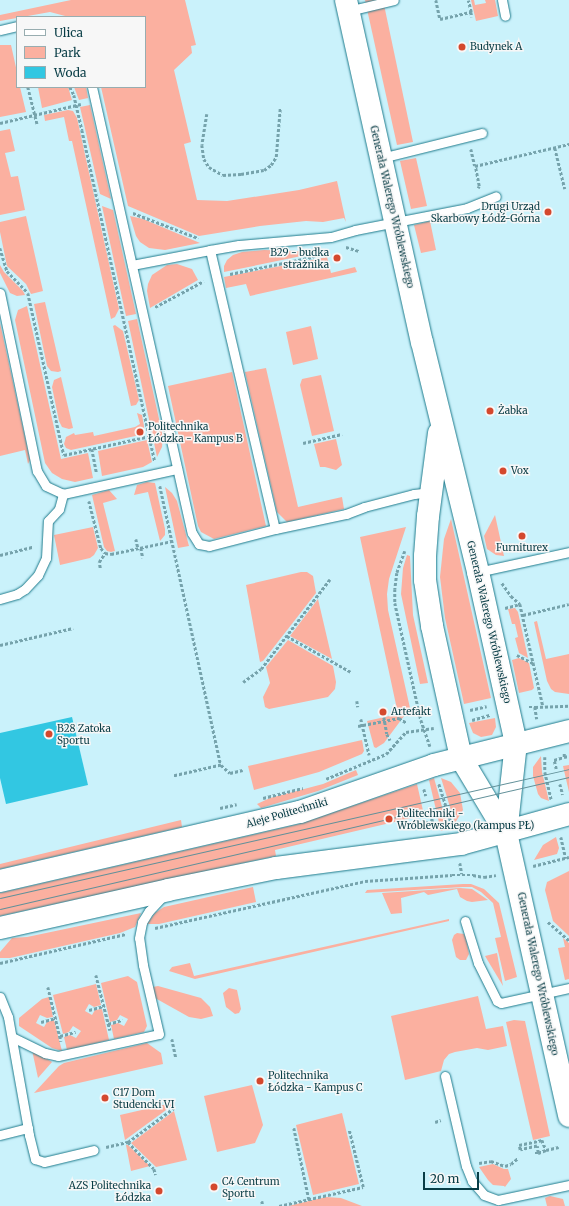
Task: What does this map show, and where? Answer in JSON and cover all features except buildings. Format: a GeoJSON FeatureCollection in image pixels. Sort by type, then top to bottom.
{"type":"FeatureCollection","features":[{"type":"Feature","properties":{"kind":"street","name":"Generała Walerego Wróblewskiego"},"geometry":{"type":"LineString","coordinates":[[347,5],[380,158],[478,572],[516,743],[506,833]]}},
{"type":"Feature","properties":{"kind":"street","name":"Generała Walerego Wróblewskiego"},"geometry":{"type":"LineString","coordinates":[[440,414],[438,447],[431,492],[425,556],[427,599],[461,758],[506,833],[569,1116]]}},
{"type":"Feature","properties":{"kind":"street","name":"Aleje Politechniki"},"geometry":{"type":"LineString","coordinates":[[0,881],[300,812],[434,765],[516,743],[566,740]]}},
{"type":"Feature","properties":{"kind":"street"},"geometry":{"type":"LineString","coordinates":[[0,928],[168,890],[276,868],[461,844],[506,833],[562,805]]}},
{"type":"Feature","properties":{"kind":"lane"},"geometry":{"type":"LineString","coordinates":[[347,5],[394,0]]}},
{"type":"Feature","properties":{"kind":"lane"},"geometry":{"type":"LineString","coordinates":[[502,0],[505,16]]}},
{"type":"Feature","properties":{"kind":"lane"},"geometry":{"type":"LineString","coordinates":[[0,30],[16,26]]}},
{"type":"Feature","properties":{"kind":"lane"},"geometry":{"type":"LineString","coordinates":[[92,88],[177,469],[192,533],[199,544],[209,546],[275,529],[346,514],[364,507],[414,494],[431,492]]}},
{"type":"Feature","properties":{"kind":"lane"},"geometry":{"type":"LineString","coordinates":[[380,158],[482,133]]}},
{"type":"Feature","properties":{"kind":"lane"},"geometry":{"type":"LineString","coordinates":[[132,265],[210,250],[331,237],[467,208],[496,196]]}},
{"type":"Feature","properties":{"kind":"lane"},"geometry":{"type":"LineString","coordinates":[[210,250],[275,529]]}},
{"type":"Feature","properties":{"kind":"lane"},"geometry":{"type":"LineString","coordinates":[[0,293],[38,471],[46,486],[63,494],[177,469]]}},
{"type":"Feature","properties":{"kind":"lane"},"geometry":{"type":"LineString","coordinates":[[0,599],[17,594],[32,582],[43,566],[46,558],[48,521],[59,509],[63,494]]}},
{"type":"Feature","properties":{"kind":"lane"},"geometry":{"type":"LineString","coordinates":[[478,572],[569,552]]}},
{"type":"Feature","properties":{"kind":"lane"},"geometry":{"type":"LineString","coordinates":[[12,1037],[45,1053],[64,1056],[159,1034],[139,944],[142,922],[149,911],[168,890]]}},
{"type":"Feature","properties":{"kind":"lane"},"geometry":{"type":"LineString","coordinates":[[465,921],[483,974],[497,1001],[501,1003],[569,988]]}},
{"type":"Feature","properties":{"kind":"lane"},"geometry":{"type":"LineString","coordinates":[[0,997],[8,1017],[35,1159],[40,1161],[94,1150]]}},
{"type":"Feature","properties":{"kind":"lane"},"geometry":{"type":"LineString","coordinates":[[445,1076],[466,1166],[472,1181],[484,1195],[491,1199],[498,1200],[569,1186]]}},
{"type":"Feature","properties":{"kind":"lane"},"geometry":{"type":"LineString","coordinates":[[0,1135],[28,1128]]}},
{"type":"Feature","properties":{"kind":"path"},"geometry":{"type":"LineString","coordinates":[[436,0],[439,19],[471,12]]}},
{"type":"Feature","properties":{"kind":"path"},"geometry":{"type":"LineString","coordinates":[[468,0],[472,18]]}},
{"type":"Feature","properties":{"kind":"path"},"geometry":{"type":"LineString","coordinates":[[28,88],[37,124]]}},
{"type":"Feature","properties":{"kind":"path"},"geometry":{"type":"LineString","coordinates":[[70,88],[98,199],[221,765],[230,773],[243,770]]}},
{"type":"Feature","properties":{"kind":"path"},"geometry":{"type":"LineString","coordinates":[[0,122],[96,101]]}},
{"type":"Feature","properties":{"kind":"path"},"geometry":{"type":"LineString","coordinates":[[207,114],[202,145],[204,159],[209,166],[223,175],[241,174],[264,170],[271,165],[276,157],[280,108]]}},
{"type":"Feature","properties":{"kind":"path"},"geometry":{"type":"LineString","coordinates":[[475,191],[479,186],[475,166],[569,144]]}},
{"type":"Feature","properties":{"kind":"path"},"geometry":{"type":"LineString","coordinates":[[555,148],[565,189]]}},
{"type":"Feature","properties":{"kind":"path"},"geometry":{"type":"LineString","coordinates":[[98,199],[199,239]]}},
{"type":"Feature","properties":{"kind":"path"},"geometry":{"type":"LineString","coordinates":[[342,244],[349,249],[358,251]]}},
{"type":"Feature","properties":{"kind":"path"},"geometry":{"type":"LineString","coordinates":[[0,248],[7,271],[28,293],[64,455],[150,436]]}},
{"type":"Feature","properties":{"kind":"path"},"geometry":{"type":"LineString","coordinates":[[124,320],[142,315],[200,282],[216,277],[312,257],[322,250]]}},
{"type":"Feature","properties":{"kind":"path"},"geometry":{"type":"LineString","coordinates":[[303,443],[342,434]]}},
{"type":"Feature","properties":{"kind":"path"},"geometry":{"type":"LineString","coordinates":[[92,449],[100,486]]}},
{"type":"Feature","properties":{"kind":"path"},"geometry":{"type":"LineString","coordinates":[[86,489],[101,548],[105,553],[111,554],[172,541]]}},
{"type":"Feature","properties":{"kind":"path"},"geometry":{"type":"LineString","coordinates":[[136,539],[143,558]]}},
{"type":"Feature","properties":{"kind":"path"},"geometry":{"type":"LineString","coordinates":[[0,555],[46,544]]}},
{"type":"Feature","properties":{"kind":"path"},"geometry":{"type":"LineString","coordinates":[[100,568],[99,562],[105,553]]}},
{"type":"Feature","properties":{"kind":"path"},"geometry":{"type":"LineString","coordinates":[[403,554],[395,589],[395,603],[421,720],[429,743]]}},
{"type":"Feature","properties":{"kind":"path"},"geometry":{"type":"LineString","coordinates":[[243,682],[261,669],[330,579]]}},
{"type":"Feature","properties":{"kind":"path"},"geometry":{"type":"LineString","coordinates":[[520,604],[543,706]]}},
{"type":"Feature","properties":{"kind":"path"},"geometry":{"type":"LineString","coordinates":[[523,615],[569,604]]}},
{"type":"Feature","properties":{"kind":"path"},"geometry":{"type":"LineString","coordinates":[[0,644],[16,642],[73,628]]}},
{"type":"Feature","properties":{"kind":"path"},"geometry":{"type":"LineString","coordinates":[[286,636],[351,672]]}},
{"type":"Feature","properties":{"kind":"path"},"geometry":{"type":"LineString","coordinates":[[357,701],[358,707]]}},
{"type":"Feature","properties":{"kind":"path"},"geometry":{"type":"LineString","coordinates":[[466,710],[492,705]]}},
{"type":"Feature","properties":{"kind":"path"},"geometry":{"type":"LineString","coordinates":[[524,708],[569,706]]}},
{"type":"Feature","properties":{"kind":"path"},"geometry":{"type":"LineString","coordinates":[[535,707],[538,720]]}},
{"type":"Feature","properties":{"kind":"path"},"geometry":{"type":"LineString","coordinates":[[468,720],[494,714]]}},
{"type":"Feature","properties":{"kind":"path"},"geometry":{"type":"LineString","coordinates":[[384,717],[390,740]]}},
{"type":"Feature","properties":{"kind":"path"},"geometry":{"type":"LineString","coordinates":[[358,726],[399,718],[407,723]]}},
{"type":"Feature","properties":{"kind":"path"},"geometry":{"type":"LineString","coordinates":[[361,719],[369,755]]}},
{"type":"Feature","properties":{"kind":"path"},"geometry":{"type":"LineString","coordinates":[[322,781],[382,756],[406,732],[436,728]]}},
{"type":"Feature","properties":{"kind":"path"},"geometry":{"type":"LineString","coordinates":[[564,757],[566,740]]}},
{"type":"Feature","properties":{"kind":"path"},"geometry":{"type":"LineString","coordinates":[[544,754],[545,772],[562,805]]}},
{"type":"Feature","properties":{"kind":"path"},"geometry":{"type":"LineString","coordinates":[[556,769],[554,760],[569,756]]}},
{"type":"Feature","properties":{"kind":"path"},"geometry":{"type":"LineString","coordinates":[[173,776],[221,765]]}},
{"type":"Feature","properties":{"kind":"path"},"geometry":{"type":"LineString","coordinates":[[560,784],[562,805]]}},
{"type":"Feature","properties":{"kind":"path"},"geometry":{"type":"LineString","coordinates":[[256,800],[305,787]]}},
{"type":"Feature","properties":{"kind":"path"},"geometry":{"type":"LineString","coordinates":[[442,793],[452,825]]}},
{"type":"Feature","properties":{"kind":"path"},"geometry":{"type":"LineString","coordinates":[[216,808],[243,803]]}},
{"type":"Feature","properties":{"kind":"path"},"geometry":{"type":"LineString","coordinates":[[431,814],[435,831]]}},
{"type":"Feature","properties":{"kind":"path"},"geometry":{"type":"LineString","coordinates":[[416,825],[432,821]]}},
{"type":"Feature","properties":{"kind":"path"},"geometry":{"type":"LineString","coordinates":[[532,866],[567,857],[560,835]]}},
{"type":"Feature","properties":{"kind":"path"},"geometry":{"type":"LineString","coordinates":[[0,963],[365,881],[452,875],[473,875],[484,877],[494,876]]}},
{"type":"Feature","properties":{"kind":"path"},"geometry":{"type":"LineString","coordinates":[[548,922],[569,940]]}},
{"type":"Feature","properties":{"kind":"path"},"geometry":{"type":"LineString","coordinates":[[96,975],[113,1044]]}},
{"type":"Feature","properties":{"kind":"path"},"geometry":{"type":"LineString","coordinates":[[48,987],[64,1056]]}},
{"type":"Feature","properties":{"kind":"path"},"geometry":{"type":"LineString","coordinates":[[89,1010],[104,1006]]}},
{"type":"Feature","properties":{"kind":"path"},"geometry":{"type":"LineString","coordinates":[[41,1022],[56,1018]]}},
{"type":"Feature","properties":{"kind":"path"},"geometry":{"type":"LineString","coordinates":[[108,1024],[122,1020]]}},
{"type":"Feature","properties":{"kind":"path"},"geometry":{"type":"LineString","coordinates":[[60,1036],[75,1032]]}},
{"type":"Feature","properties":{"kind":"path"},"geometry":{"type":"LineString","coordinates":[[173,1046],[176,1058]]}},
{"type":"Feature","properties":{"kind":"path"},"geometry":{"type":"LineString","coordinates":[[94,1150],[128,1142],[174,1108]]}},
{"type":"Feature","properties":{"kind":"path"},"geometry":{"type":"LineString","coordinates":[[435,1122],[442,1120]]}},
{"type":"Feature","properties":{"kind":"path"},"geometry":{"type":"LineString","coordinates":[[294,1128],[310,1199]]}},
{"type":"Feature","properties":{"kind":"path"},"geometry":{"type":"LineString","coordinates":[[279,1206],[363,1187],[349,1130]]}},
{"type":"Feature","properties":{"kind":"path"},"geometry":{"type":"LineString","coordinates":[[546,1150],[542,1140],[519,1146],[520,1150],[537,1146],[537,1153],[559,1147]]}},
{"type":"Feature","properties":{"kind":"path"},"geometry":{"type":"LineString","coordinates":[[128,1142],[154,1169],[156,1175]]}},
{"type":"Feature","properties":{"kind":"path"},"geometry":{"type":"LineString","coordinates":[[466,1166],[491,1161],[505,1166],[511,1164],[518,1158]]}},
{"type":"Feature","properties":{"kind":"path"},"geometry":{"type":"LineString","coordinates":[[262,1201],[263,1206]]}},
{"type":"Feature","properties":{"kind":"green space"},"geometry":{"type":"Polygon","coordinates":[[[71,0],[185,0],[196,45],[191,46],[192,53],[174,70],[191,142],[184,144],[197,200],[227,201],[299,190],[337,181],[346,222],[344,218],[323,222],[306,221],[260,226],[199,236],[128,206],[101,88],[146,88],[146,16],[65,16],[50,12],[28,16],[16,16],[16,18],[0,21],[0,15],[71,0]]]}},
{"type":"Feature","properties":{"kind":"green space"},"geometry":{"type":"Polygon","coordinates":[[[365,0],[383,0],[413,142],[397,145],[365,0]]]}},
{"type":"Feature","properties":{"kind":"green space"},"geometry":{"type":"Polygon","coordinates":[[[471,0],[474,0],[475,5],[486,3],[485,0],[495,0],[498,16],[476,21],[471,0]]]}},
{"type":"Feature","properties":{"kind":"green space"},"geometry":{"type":"Polygon","coordinates":[[[0,45],[11,45],[16,68],[16,88],[20,88],[26,112],[0,117],[0,45]]]}},
{"type":"Feature","properties":{"kind":"green space"},"geometry":{"type":"Polygon","coordinates":[[[38,88],[68,88],[72,100],[42,108],[38,88]]]}},
{"type":"Feature","properties":{"kind":"green space"},"geometry":{"type":"Polygon","coordinates":[[[74,88],[86,88],[88,98],[79,100],[74,88]]]}},
{"type":"Feature","properties":{"kind":"green space"},"geometry":{"type":"Polygon","coordinates":[[[90,105],[111,199],[100,194],[80,107],[90,105]]]}},
{"type":"Feature","properties":{"kind":"green space"},"geometry":{"type":"Polygon","coordinates":[[[68,110],[73,111],[77,118],[119,309],[115,317],[111,319],[72,141],[69,141],[64,117],[45,121],[44,115],[68,110]]]}},
{"type":"Feature","properties":{"kind":"green space"},"geometry":{"type":"Polygon","coordinates":[[[10,129],[15,151],[5,153],[11,177],[18,176],[25,210],[0,215],[0,131],[10,129]]]}},
{"type":"Feature","properties":{"kind":"green space"},"geometry":{"type":"Polygon","coordinates":[[[416,158],[427,206],[411,209],[400,161],[416,158]]]}},
{"type":"Feature","properties":{"kind":"green space"},"geometry":{"type":"Polygon","coordinates":[[[102,206],[113,210],[136,314],[126,316],[102,206]]]}},
{"type":"Feature","properties":{"kind":"green space"},"geometry":{"type":"Polygon","coordinates":[[[26,216],[43,291],[31,294],[26,284],[7,266],[0,232],[0,222],[26,216]]]}},
{"type":"Feature","properties":{"kind":"green space"},"geometry":{"type":"Polygon","coordinates":[[[130,216],[143,219],[200,243],[165,250],[149,248],[140,242],[136,236],[130,216]]]}},
{"type":"Feature","properties":{"kind":"green space"},"geometry":{"type":"Polygon","coordinates":[[[430,221],[436,250],[421,253],[414,225],[430,221]]]}},
{"type":"Feature","properties":{"kind":"green space"},"geometry":{"type":"Polygon","coordinates":[[[315,249],[311,254],[224,272],[224,266],[227,260],[233,255],[242,252],[264,250],[298,251],[315,249]]]}},
{"type":"Feature","properties":{"kind":"green space"},"geometry":{"type":"Polygon","coordinates":[[[327,257],[331,273],[355,267],[357,272],[250,296],[246,284],[226,288],[224,277],[327,257]]]}},
{"type":"Feature","properties":{"kind":"green space"},"geometry":{"type":"Polygon","coordinates":[[[177,264],[192,269],[198,280],[150,308],[147,291],[152,275],[167,265],[177,264]]]}},
{"type":"Feature","properties":{"kind":"green space"},"geometry":{"type":"Polygon","coordinates":[[[0,265],[4,272],[23,291],[25,295],[17,296],[10,293],[0,273],[0,265]]]}},
{"type":"Feature","properties":{"kind":"green space"},"geometry":{"type":"Polygon","coordinates":[[[45,302],[61,371],[58,372],[51,371],[47,366],[34,304],[45,302]]]}},
{"type":"Feature","properties":{"kind":"green space"},"geometry":{"type":"Polygon","coordinates":[[[27,306],[61,459],[88,453],[93,478],[75,482],[62,479],[52,473],[45,463],[15,320],[18,310],[27,306]]]}},
{"type":"Feature","properties":{"kind":"green space"},"geometry":{"type":"Polygon","coordinates":[[[137,319],[163,437],[162,447],[157,457],[128,321],[137,319]]]}},
{"type":"Feature","properties":{"kind":"green space"},"geometry":{"type":"Polygon","coordinates":[[[0,323],[30,460],[28,464],[25,450],[0,456],[0,323]]]}},
{"type":"Feature","properties":{"kind":"green space"},"geometry":{"type":"Polygon","coordinates":[[[115,325],[123,331],[139,400],[136,405],[131,406],[113,326],[115,325]]]}},
{"type":"Feature","properties":{"kind":"green space"},"geometry":{"type":"Polygon","coordinates":[[[311,326],[318,359],[293,365],[286,332],[311,326]]]}},
{"type":"Feature","properties":{"kind":"green space"},"geometry":{"type":"Polygon","coordinates":[[[266,368],[298,507],[342,497],[344,509],[287,522],[277,512],[245,372],[266,368]]]}},
{"type":"Feature","properties":{"kind":"green space"},"geometry":{"type":"Polygon","coordinates":[[[232,372],[266,526],[214,539],[201,532],[198,526],[168,386],[232,372]]]}},
{"type":"Feature","properties":{"kind":"green space"},"geometry":{"type":"Polygon","coordinates":[[[321,375],[334,431],[312,436],[300,385],[302,379],[321,375]]]}},
{"type":"Feature","properties":{"kind":"green space"},"geometry":{"type":"Polygon","coordinates":[[[61,377],[73,428],[69,429],[62,427],[59,421],[52,387],[54,380],[61,377]]]}},
{"type":"Feature","properties":{"kind":"green space"},"geometry":{"type":"Polygon","coordinates":[[[137,413],[142,415],[144,426],[144,432],[140,435],[71,450],[66,448],[64,444],[66,437],[74,433],[75,435],[93,432],[94,436],[135,427],[140,424],[137,413]]]}},
{"type":"Feature","properties":{"kind":"green space"},"geometry":{"type":"Polygon","coordinates":[[[336,439],[342,465],[336,470],[320,467],[314,444],[336,439]]]}},
{"type":"Feature","properties":{"kind":"green space"},"geometry":{"type":"Polygon","coordinates":[[[147,440],[152,462],[143,467],[102,476],[98,451],[147,440]]]}},
{"type":"Feature","properties":{"kind":"green space"},"geometry":{"type":"Polygon","coordinates":[[[147,482],[155,483],[165,529],[165,535],[160,541],[148,492],[134,495],[137,485],[147,482]]]}},
{"type":"Feature","properties":{"kind":"green space"},"geometry":{"type":"Polygon","coordinates":[[[165,487],[172,493],[177,501],[189,546],[178,548],[165,487]]]}},
{"type":"Feature","properties":{"kind":"green space"},"geometry":{"type":"Polygon","coordinates":[[[109,490],[117,499],[103,503],[115,551],[111,552],[107,551],[104,547],[92,495],[109,490]]]}},
{"type":"Feature","properties":{"kind":"green space"},"geometry":{"type":"Polygon","coordinates":[[[495,515],[504,556],[496,555],[487,549],[484,536],[495,515]]]}},
{"type":"Feature","properties":{"kind":"green space"},"geometry":{"type":"Polygon","coordinates":[[[451,519],[491,698],[464,704],[445,618],[440,577],[444,539],[451,519]]]}},
{"type":"Feature","properties":{"kind":"green space"},"geometry":{"type":"Polygon","coordinates":[[[93,527],[98,548],[94,555],[90,558],[60,565],[54,535],[93,527]]]}},
{"type":"Feature","properties":{"kind":"green space"},"geometry":{"type":"Polygon","coordinates":[[[406,527],[389,579],[387,594],[388,610],[410,708],[384,743],[376,748],[374,747],[367,721],[398,714],[360,537],[406,527]]]}},
{"type":"Feature","properties":{"kind":"green space"},"geometry":{"type":"Polygon","coordinates":[[[407,555],[410,556],[413,615],[428,683],[420,684],[401,594],[403,568],[407,555]]]}},
{"type":"Feature","properties":{"kind":"green space"},"geometry":{"type":"Polygon","coordinates":[[[301,572],[307,572],[313,576],[316,593],[263,661],[260,662],[246,585],[301,572]]]}},
{"type":"Feature","properties":{"kind":"green space"},"geometry":{"type":"Polygon","coordinates":[[[318,599],[332,659],[290,636],[318,599]]]}},
{"type":"Feature","properties":{"kind":"green space"},"geometry":{"type":"Polygon","coordinates":[[[515,608],[518,612],[528,658],[519,653],[515,638],[518,637],[515,624],[512,624],[508,609],[515,608]]]}},
{"type":"Feature","properties":{"kind":"green space"},"geometry":{"type":"Polygon","coordinates":[[[537,621],[546,659],[569,654],[569,694],[555,692],[551,689],[547,681],[534,622],[537,621]]]}},
{"type":"Feature","properties":{"kind":"green space"},"geometry":{"type":"Polygon","coordinates":[[[288,640],[333,666],[336,682],[335,689],[328,697],[269,709],[265,707],[263,697],[270,683],[266,667],[288,640]]]}},
{"type":"Feature","properties":{"kind":"green space"},"geometry":{"type":"Polygon","coordinates":[[[519,658],[529,663],[534,688],[532,690],[519,693],[512,660],[519,658]]]}},
{"type":"Feature","properties":{"kind":"green space"},"geometry":{"type":"Polygon","coordinates":[[[495,718],[496,727],[492,735],[481,737],[473,733],[469,723],[495,718]]]}},
{"type":"Feature","properties":{"kind":"green space"},"geometry":{"type":"Polygon","coordinates":[[[362,740],[364,751],[362,754],[319,772],[254,790],[248,766],[362,740]]]}},
{"type":"Feature","properties":{"kind":"green space"},"geometry":{"type":"Polygon","coordinates":[[[541,756],[542,772],[549,801],[541,798],[538,794],[533,776],[533,767],[541,756]]]}},
{"type":"Feature","properties":{"kind":"green space"},"geometry":{"type":"Polygon","coordinates":[[[569,765],[569,792],[563,766],[569,765]]]}},
{"type":"Feature","properties":{"kind":"green space"},"geometry":{"type":"Polygon","coordinates":[[[356,770],[358,775],[318,791],[261,808],[257,804],[270,798],[323,784],[356,770]]]}},
{"type":"Feature","properties":{"kind":"green space"},"geometry":{"type":"Polygon","coordinates":[[[434,778],[448,828],[441,831],[429,780],[434,778]]]}},
{"type":"Feature","properties":{"kind":"green space"},"geometry":{"type":"Polygon","coordinates":[[[441,778],[451,782],[460,793],[463,810],[455,823],[441,778]]]}},
{"type":"Feature","properties":{"kind":"green space"},"geometry":{"type":"Polygon","coordinates":[[[417,784],[424,815],[275,850],[276,856],[0,916],[0,893],[299,824],[417,784]]]}},
{"type":"Feature","properties":{"kind":"green space"},"geometry":{"type":"Polygon","coordinates":[[[181,820],[182,827],[0,869],[0,864],[181,820]]]}},
{"type":"Feature","properties":{"kind":"green space"},"geometry":{"type":"Polygon","coordinates":[[[556,837],[559,848],[557,854],[534,860],[543,845],[556,837]]]}},
{"type":"Feature","properties":{"kind":"green space"},"geometry":{"type":"Polygon","coordinates":[[[569,871],[569,936],[553,921],[545,890],[547,882],[569,871]]]}},
{"type":"Feature","properties":{"kind":"green space"},"geometry":{"type":"Polygon","coordinates":[[[471,884],[484,889],[499,903],[517,977],[505,981],[495,938],[501,937],[493,903],[481,892],[472,887],[365,893],[367,890],[471,884]]]}},
{"type":"Feature","properties":{"kind":"green space"},"geometry":{"type":"Polygon","coordinates":[[[253,887],[256,902],[159,924],[147,924],[155,913],[164,907],[253,887]]]}},
{"type":"Feature","properties":{"kind":"green space"},"geometry":{"type":"Polygon","coordinates":[[[460,888],[472,889],[488,900],[472,902],[467,901],[460,897],[457,889],[428,895],[424,892],[401,898],[402,913],[391,914],[382,893],[460,888]]]}},
{"type":"Feature","properties":{"kind":"green space"},"geometry":{"type":"Polygon","coordinates":[[[141,913],[135,927],[120,933],[10,958],[0,958],[0,952],[12,938],[27,937],[141,913]]]}},
{"type":"Feature","properties":{"kind":"green space"},"geometry":{"type":"Polygon","coordinates":[[[449,919],[449,921],[195,979],[169,971],[172,967],[190,963],[194,976],[449,919]]]}},
{"type":"Feature","properties":{"kind":"green space"},"geometry":{"type":"Polygon","coordinates":[[[457,933],[464,934],[466,938],[469,954],[466,960],[460,960],[456,957],[452,940],[454,935],[457,933]]]}},
{"type":"Feature","properties":{"kind":"green space"},"geometry":{"type":"Polygon","coordinates":[[[563,938],[569,943],[569,979],[565,980],[558,948],[565,947],[563,938]]]}},
{"type":"Feature","properties":{"kind":"green space"},"geometry":{"type":"Polygon","coordinates":[[[497,953],[503,986],[485,956],[497,953]]]}},
{"type":"Feature","properties":{"kind":"green space"},"geometry":{"type":"Polygon","coordinates":[[[128,976],[137,982],[147,1026],[144,1032],[114,1039],[111,1025],[118,1023],[124,1026],[128,1019],[120,1015],[117,1020],[110,1022],[101,983],[128,976]]]}},
{"type":"Feature","properties":{"kind":"green space"},"geometry":{"type":"Polygon","coordinates":[[[96,984],[101,1005],[94,1007],[89,1004],[85,1011],[92,1015],[95,1010],[102,1009],[109,1040],[67,1050],[64,1037],[70,1035],[76,1038],[81,1031],[73,1026],[69,1032],[63,1034],[53,995],[96,984]]]}},
{"type":"Feature","properties":{"kind":"green space"},"geometry":{"type":"Polygon","coordinates":[[[158,986],[201,998],[210,1007],[213,1016],[201,1019],[189,1017],[155,998],[151,991],[153,987],[158,986]]]}},
{"type":"Feature","properties":{"kind":"green space"},"geometry":{"type":"Polygon","coordinates":[[[229,988],[237,990],[241,1009],[239,1013],[235,1014],[226,1007],[223,993],[229,988]]]}},
{"type":"Feature","properties":{"kind":"green space"},"geometry":{"type":"Polygon","coordinates":[[[478,996],[486,1029],[503,1026],[507,1046],[488,1050],[477,1048],[449,1054],[444,1060],[441,1071],[405,1080],[391,1016],[478,996]]]}},
{"type":"Feature","properties":{"kind":"green space"},"geometry":{"type":"Polygon","coordinates":[[[49,997],[53,1017],[47,1018],[40,1015],[36,1023],[44,1027],[47,1022],[54,1020],[62,1051],[52,1048],[19,1026],[19,1018],[42,999],[49,997]]]}},
{"type":"Feature","properties":{"kind":"green space"},"geometry":{"type":"Polygon","coordinates":[[[514,1020],[525,1021],[550,1136],[533,1140],[506,1022],[514,1020]]]}},
{"type":"Feature","properties":{"kind":"green space"},"geometry":{"type":"Polygon","coordinates":[[[147,1043],[161,1053],[163,1064],[34,1093],[59,1066],[64,1063],[147,1043]]]}},
{"type":"Feature","properties":{"kind":"green space"},"geometry":{"type":"Polygon","coordinates":[[[32,1050],[52,1062],[38,1078],[32,1050]]]}},
{"type":"Feature","properties":{"kind":"green space"},"geometry":{"type":"Polygon","coordinates":[[[252,1085],[263,1125],[255,1143],[217,1152],[204,1096],[252,1085]]]}},
{"type":"Feature","properties":{"kind":"green space"},"geometry":{"type":"Polygon","coordinates":[[[172,1103],[173,1105],[125,1140],[120,1115],[172,1103]]]}},
{"type":"Feature","properties":{"kind":"green space"},"geometry":{"type":"Polygon","coordinates":[[[174,1111],[187,1160],[156,1167],[131,1143],[174,1111]]]}},
{"type":"Feature","properties":{"kind":"green space"},"geometry":{"type":"Polygon","coordinates":[[[342,1113],[359,1184],[313,1195],[296,1125],[342,1113]]]}},
{"type":"Feature","properties":{"kind":"green space"},"geometry":{"type":"Polygon","coordinates":[[[126,1145],[128,1145],[150,1166],[131,1171],[126,1145]]]}},
{"type":"Feature","properties":{"kind":"green space"},"geometry":{"type":"Polygon","coordinates":[[[493,1164],[504,1169],[508,1169],[511,1179],[505,1187],[493,1185],[479,1167],[493,1164]]]}},
{"type":"Feature","properties":{"kind":"green space"},"geometry":{"type":"Polygon","coordinates":[[[550,1196],[563,1199],[565,1206],[547,1206],[545,1198],[550,1196]]]}},
{"type":"Feature","properties":{"kind":"green space"},"geometry":{"type":"Polygon","coordinates":[[[326,1197],[341,1198],[362,1206],[288,1206],[326,1197]]]}},
{"type":"Feature","properties":{"kind":"water"},"geometry":{"type":"Polygon","coordinates":[[[72,717],[88,785],[6,804],[0,778],[0,733],[72,717]]]}},
{"type":"Feature","properties":{"kind":"tram line"},"geometry":{"type":"LineString","coordinates":[[0,898],[569,769]]}},
{"type":"Feature","properties":{"kind":"tram line"},"geometry":{"type":"LineString","coordinates":[[0,909],[569,777]]}},
{"type":"Feature","properties":{"kind":"place","name":"Budynek A"},"geometry":{"type":"Point","coordinates":[462,47]}},
{"type":"Feature","properties":{"kind":"place","name":"Drugi Urząd Skarbowy Łódź-Górna"},"geometry":{"type":"Point","coordinates":[548,212]}},
{"type":"Feature","properties":{"kind":"place","name":"B29 - budka strażnika"},"geometry":{"type":"Point","coordinates":[337,258]}},
{"type":"Feature","properties":{"kind":"place","name":"Żabka"},"geometry":{"type":"Point","coordinates":[490,411]}},
{"type":"Feature","properties":{"kind":"place","name":"Politechnika Łódzka - Kampus B"},"geometry":{"type":"Point","coordinates":[140,432]}},
{"type":"Feature","properties":{"kind":"place","name":"Vox"},"geometry":{"type":"Point","coordinates":[503,471]}},
{"type":"Feature","properties":{"kind":"place","name":"Furniturex"},"geometry":{"type":"Point","coordinates":[522,536]}},
{"type":"Feature","properties":{"kind":"place","name":"Artefakt"},"geometry":{"type":"Point","coordinates":[383,712]}},
{"type":"Feature","properties":{"kind":"place","name":"B28 Zatoka Sportu"},"geometry":{"type":"Point","coordinates":[49,734]}},
{"type":"Feature","properties":{"kind":"place","name":"Politechniki - Wróblewskiego (kampus PŁ)"},"geometry":{"type":"Point","coordinates":[389,819]}},
{"type":"Feature","properties":{"kind":"place","name":"Politechnika Łódzka - Kampus C"},"geometry":{"type":"Point","coordinates":[260,1081]}},
{"type":"Feature","properties":{"kind":"place","name":"C17 Dom Studencki VI"},"geometry":{"type":"Point","coordinates":[105,1098]}},
{"type":"Feature","properties":{"kind":"place","name":"C4 Centrum Sportu"},"geometry":{"type":"Point","coordinates":[214,1187]}},
{"type":"Feature","properties":{"kind":"place","name":"AZS Politechnika Łódzka"},"geometry":{"type":"Point","coordinates":[159,1191]}}]}
